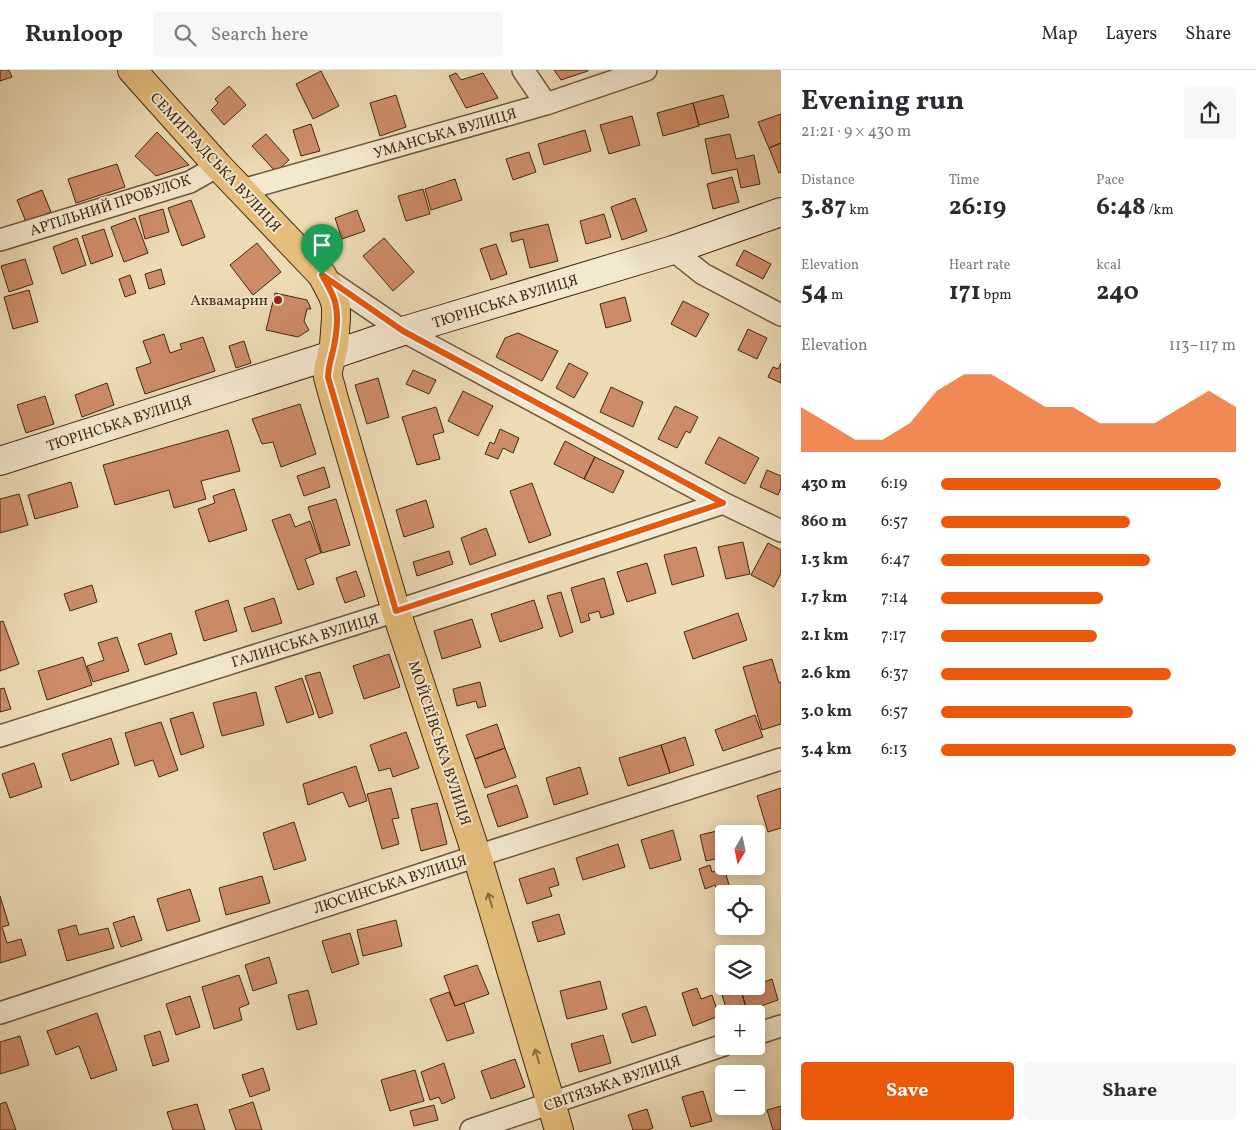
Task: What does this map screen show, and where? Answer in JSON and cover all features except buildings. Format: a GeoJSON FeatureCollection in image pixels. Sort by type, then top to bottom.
{"type":"FeatureCollection","features":[{"type":"Feature","properties":{"kind":"main road","name":"СЕМИГРАДСЬКА ВУЛИЦЯ"},"geometry":{"type":"LineString","coordinates":[[132,70],[218,166],[322,275],[336,306],[332,355]]}},
{"type":"Feature","properties":{"kind":"main road","name":"ТЮРІНСЬКА ВУЛИЦЯ"},"geometry":{"type":"LineString","coordinates":[[0,461],[403,331],[673,250],[781,212]]}},
{"type":"Feature","properties":{"kind":"main road","name":"МОЙСЕЇВСЬКА ВУЛИЦЯ"},"geometry":{"type":"LineString","coordinates":[[332,355],[328,377],[396,611],[477,856],[559,1130]]}},
{"type":"Feature","properties":{"kind":"street"},"geometry":{"type":"LineString","coordinates":[[523,70],[546,104]]}},
{"type":"Feature","properties":{"kind":"street","name":"УМАНСЬКА ВУЛИЦЯ"},"geometry":{"type":"LineString","coordinates":[[242,190],[546,104],[646,70]]}},
{"type":"Feature","properties":{"kind":"street","name":"АРТІЛЬНИЙ ПРОВУЛОК"},"geometry":{"type":"LineString","coordinates":[[0,240],[190,182],[218,166]]}},
{"type":"Feature","properties":{"kind":"street"},"geometry":{"type":"LineString","coordinates":[[673,250],[703,274],[781,315]]}},
{"type":"Feature","properties":{"kind":"street","name":"СЕМИГРАДСЬКА ВУЛИЦЯ"},"geometry":{"type":"LineString","coordinates":[[322,275],[403,331],[723,503],[781,530]]}},
{"type":"Feature","properties":{"kind":"street","name":"ГАЛИНСЬКА ВУЛИЦЯ"},"geometry":{"type":"LineString","coordinates":[[0,736],[396,611],[723,503]]}},
{"type":"Feature","properties":{"kind":"street","name":"ЛЮСИНСЬКА ВУЛИЦЯ"},"geometry":{"type":"LineString","coordinates":[[0,1013],[477,856],[781,759]]}},
{"type":"Feature","properties":{"kind":"street"},"geometry":{"type":"LineString","coordinates":[[765,1031],[781,1026]]}},
{"type":"Feature","properties":{"kind":"street","name":"СВІТЯЗЬКА ВУЛИЦЯ"},"geometry":{"type":"LineString","coordinates":[[471,1130],[715,1048]]}},
{"type":"Feature","properties":{"kind":"place","name":"Аквамарин"},"geometry":{"type":"Point","coordinates":[278,300]}},
{"type":"Feature","properties":{"kind":"route"},"geometry":{"type":"LineString","coordinates":[[322,275],[403,331],[723,503],[396,611],[328,377],[334,345],[336,306],[322,275]]}}]}
